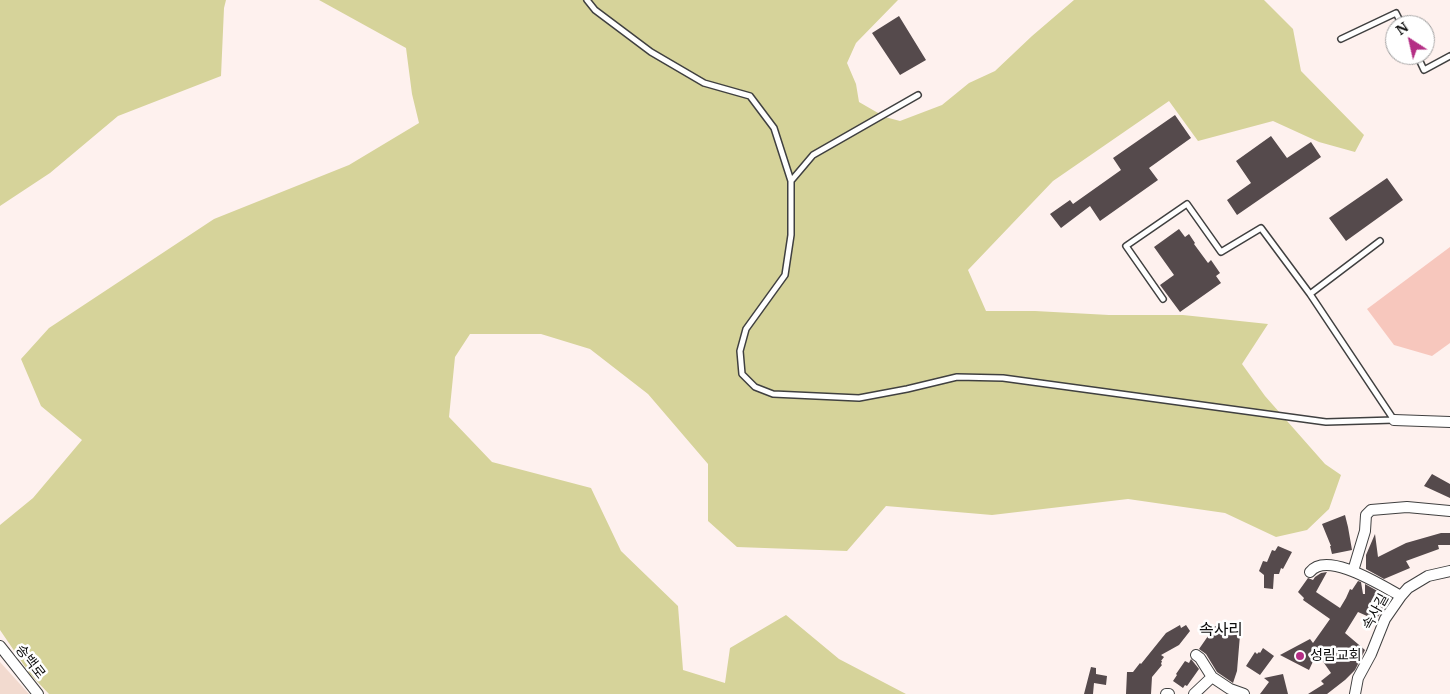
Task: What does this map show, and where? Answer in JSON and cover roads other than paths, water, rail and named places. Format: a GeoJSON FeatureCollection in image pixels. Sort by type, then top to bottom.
{"type":"FeatureCollection","features":[{"type":"Feature","properties":{"kind":"street"},"geometry":{"type":"LineString","coordinates":[[1394,420],[1450,422]]}},
{"type":"Feature","properties":{"kind":"street"},"geometry":{"type":"LineString","coordinates":[[1353,571],[1365,531],[1366,515],[1371,510],[1407,507],[1450,511]]}},
{"type":"Feature","properties":{"kind":"street"},"geometry":{"type":"LineString","coordinates":[[1310,572],[1313,568],[1330,564],[1353,571],[1401,596]]}},
{"type":"Feature","properties":{"kind":"street","name":"속사길"},"geometry":{"type":"LineString","coordinates":[[1355,694],[1358,678],[1371,654],[1385,619],[1401,596],[1408,588],[1428,576],[1450,571]]}},
{"type":"Feature","properties":{"kind":"street","name":"송백로"},"geometry":{"type":"LineString","coordinates":[[0,646],[38,694]]}},
{"type":"Feature","properties":{"kind":"street"},"geometry":{"type":"LineString","coordinates":[[1196,655],[1212,677],[1230,689],[1244,694]]}},
{"type":"Feature","properties":{"kind":"street"},"geometry":{"type":"LineString","coordinates":[[1194,694],[1212,677]]}},
{"type":"Feature","properties":{"kind":"lane"},"geometry":{"type":"LineString","coordinates":[[587,0],[595,10],[651,52],[704,83],[750,96],[774,128],[791,181],[791,234],[785,275],[746,329],[740,351],[742,374],[754,387],[773,394],[859,398],[957,377],[1003,378],[1326,422],[1394,420]]}},
{"type":"Feature","properties":{"kind":"lane"},"geometry":{"type":"LineString","coordinates":[[1341,40],[1385,18]]}},
{"type":"Feature","properties":{"kind":"lane"},"geometry":{"type":"LineString","coordinates":[[1435,64],[1450,56]]}},
{"type":"Feature","properties":{"kind":"lane"},"geometry":{"type":"LineString","coordinates":[[1422,65],[1424,70],[1433,65]]}},
{"type":"Feature","properties":{"kind":"lane"},"geometry":{"type":"LineString","coordinates":[[791,181],[813,155],[918,95]]}},
{"type":"Feature","properties":{"kind":"lane"},"geometry":{"type":"LineString","coordinates":[[1163,299],[1126,246],[1186,204],[1221,252],[1261,228],[1310,294],[1394,420]]}},
{"type":"Feature","properties":{"kind":"lane"},"geometry":{"type":"LineString","coordinates":[[1310,294],[1380,241]]}},
{"type":"Feature","properties":{"kind":"place","name":"성림교회"},"geometry":{"type":"Point","coordinates":[1300,656]}},
{"type":"Feature","properties":{"kind":"district","name":"속사리"},"geometry":{"type":"Point","coordinates":[1221,630]}}]}
